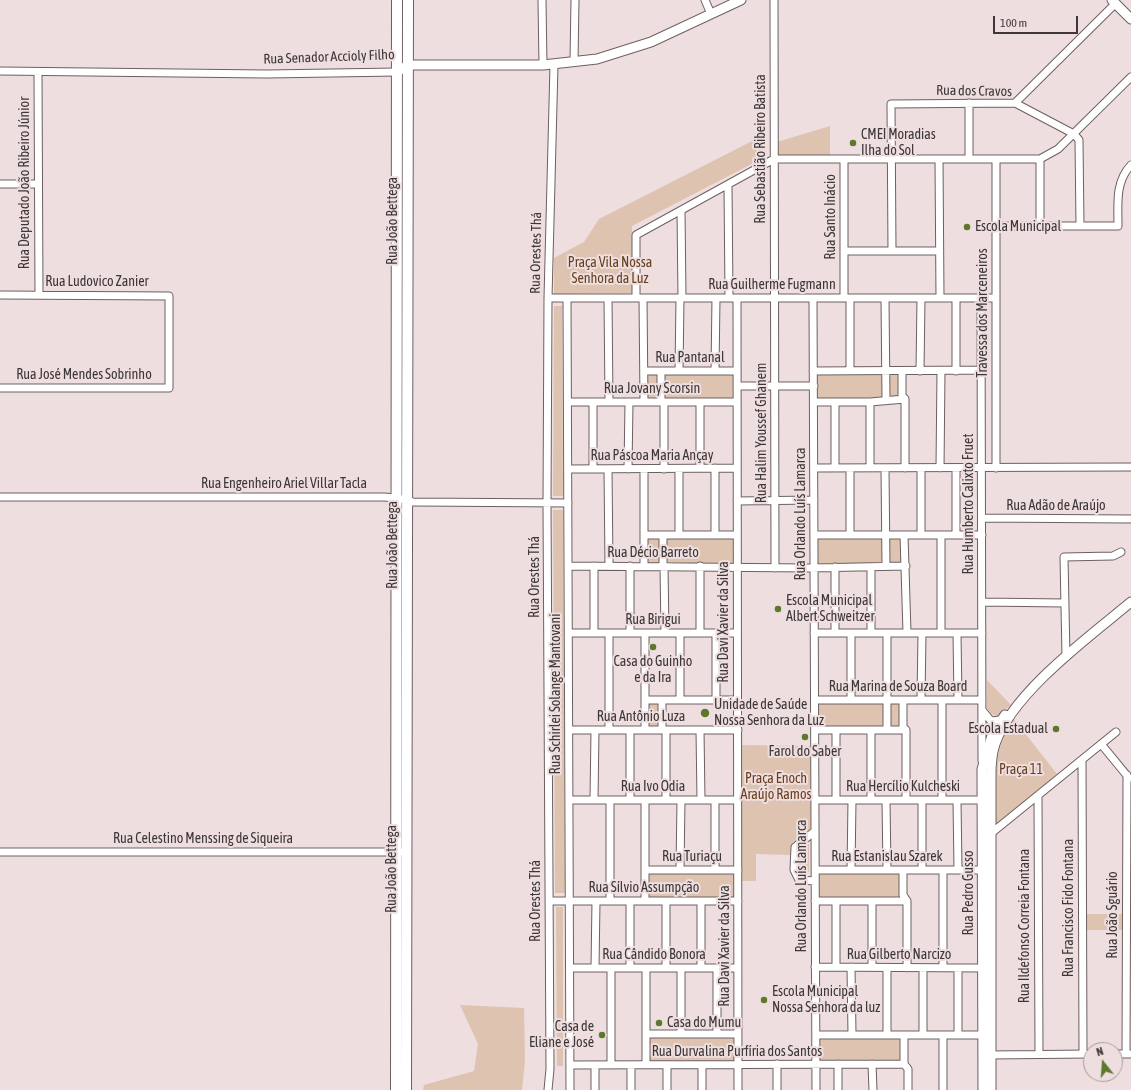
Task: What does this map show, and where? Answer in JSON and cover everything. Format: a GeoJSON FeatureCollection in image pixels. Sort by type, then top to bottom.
{"type":"FeatureCollection","features":[{"type":"Feature","properties":{"kind":"main road","name":"Rua João Bettega"},"geometry":{"type":"LineString","coordinates":[[396,1090],[401,852],[402,678],[407,501],[397,72],[397,0]]}},
{"type":"Feature","properties":{"kind":"main road","name":"Rua João Bettega"},"geometry":{"type":"LineString","coordinates":[[402,270],[408,65],[408,0]]}},
{"type":"Feature","properties":{"kind":"main road","name":"Rua Senador Accioly Filho"},"geometry":{"type":"LineString","coordinates":[[397,72],[408,65],[554,65],[609,56],[636,48],[741,0]]}},
{"type":"Feature","properties":{"kind":"main road"},"geometry":{"type":"LineString","coordinates":[[1113,2],[1131,20]]}},
{"type":"Feature","properties":{"kind":"main road","name":"Rua João Bettega"},"geometry":{"type":"LineString","coordinates":[[402,283],[397,498],[402,678]]}},
{"type":"Feature","properties":{"kind":"main road","name":"Rua Pedro Gusso"},"geometry":{"type":"LineString","coordinates":[[987,800],[982,769],[990,739],[1000,720],[1016,707],[1066,656],[1131,602]]}},
{"type":"Feature","properties":{"kind":"main road","name":"Rua Pedro Gusso"},"geometry":{"type":"LineString","coordinates":[[991,1090],[987,1054],[987,800],[994,749],[1000,732],[1016,707]]}},
{"type":"Feature","properties":{"kind":"main road","name":"Rua Pedro Gusso"},"geometry":{"type":"LineString","coordinates":[[987,835],[983,870],[983,968],[987,1035]]}},
{"type":"Feature","properties":{"kind":"main road","name":"Rua João Bettega"},"geometry":{"type":"LineString","coordinates":[[401,852],[406,1090]]}},
{"type":"Feature","properties":{"kind":"main road","name":"Rua Pedro Gusso"},"geometry":{"type":"LineString","coordinates":[[983,1090],[987,1054]]}},
{"type":"Feature","properties":{"kind":"street"},"geometry":{"type":"LineString","coordinates":[[542,0],[543,65]]}},
{"type":"Feature","properties":{"kind":"street"},"geometry":{"type":"LineString","coordinates":[[574,62],[575,0]]}},
{"type":"Feature","properties":{"kind":"street"},"geometry":{"type":"LineString","coordinates":[[705,0],[711,14]]}},
{"type":"Feature","properties":{"kind":"street","name":"Rua Sebastião Ribeiro Batista"},"geometry":{"type":"LineString","coordinates":[[774,0],[774,298]]}},
{"type":"Feature","properties":{"kind":"street"},"geometry":{"type":"LineString","coordinates":[[1016,103],[1113,2]]}},
{"type":"Feature","properties":{"kind":"street","name":"Rua Orestes Thá"},"geometry":{"type":"LineString","coordinates":[[548,1090],[550,1069],[547,503],[548,298],[554,65]]}},
{"type":"Feature","properties":{"kind":"street","name":"Rua Senador Accioly Filho"},"geometry":{"type":"LineString","coordinates":[[0,72],[267,74],[397,72]]}},
{"type":"Feature","properties":{"kind":"street","name":"Rua Deputado João Ribeiro Júnior"},"geometry":{"type":"LineString","coordinates":[[38,72],[38,295]]}},
{"type":"Feature","properties":{"kind":"street"},"geometry":{"type":"LineString","coordinates":[[644,402],[644,371],[636,235],[774,159],[1040,159],[1058,149],[1131,76]]}},
{"type":"Feature","properties":{"kind":"street"},"geometry":{"type":"LineString","coordinates":[[969,103],[969,159]]}},
{"type":"Feature","properties":{"kind":"street","name":"Rua dos Cravos"},"geometry":{"type":"LineString","coordinates":[[892,159],[891,104],[1016,103],[1074,134]]}},
{"type":"Feature","properties":{"kind":"street"},"geometry":{"type":"LineString","coordinates":[[1074,134],[1079,140],[1080,226]]}},
{"type":"Feature","properties":{"kind":"street","name":"Rua Santo Inácio"},"geometry":{"type":"LineString","coordinates":[[844,159],[844,251],[850,371]]}},
{"type":"Feature","properties":{"kind":"street"},"geometry":{"type":"LineString","coordinates":[[892,159],[892,251]]}},
{"type":"Feature","properties":{"kind":"street"},"geometry":{"type":"LineString","coordinates":[[939,159],[940,298]]}},
{"type":"Feature","properties":{"kind":"street","name":"Travessa dos Marceneiros"},"geometry":{"type":"LineString","coordinates":[[996,159],[996,468]]}},
{"type":"Feature","properties":{"kind":"street"},"geometry":{"type":"LineString","coordinates":[[1040,159],[1040,226]]}},
{"type":"Feature","properties":{"kind":"street"},"geometry":{"type":"LineString","coordinates":[[996,226],[1118,226],[1118,187],[1124,174],[1131,165]]}},
{"type":"Feature","properties":{"kind":"street"},"geometry":{"type":"LineString","coordinates":[[0,184],[38,184]]}},
{"type":"Feature","properties":{"kind":"street","name":"Rua Davi Xavier da Silva"},"geometry":{"type":"LineString","coordinates":[[728,185],[737,371],[738,1090]]}},
{"type":"Feature","properties":{"kind":"street"},"geometry":{"type":"LineString","coordinates":[[679,371],[681,211]]}},
{"type":"Feature","properties":{"kind":"street"},"geometry":{"type":"LineString","coordinates":[[844,251],[939,251]]}},
{"type":"Feature","properties":{"kind":"street","name":"Rua Ludovico Zanier"},"geometry":{"type":"LineString","coordinates":[[0,294],[169,296],[169,388]]}},
{"type":"Feature","properties":{"kind":"street","name":"Rua Guilherme Fugmann"},"geometry":{"type":"LineString","coordinates":[[548,298],[996,298]]}},
{"type":"Feature","properties":{"kind":"street","name":"Rua Schirlei Solange Mantovani"},"geometry":{"type":"LineString","coordinates":[[567,298],[570,1090]]}},
{"type":"Feature","properties":{"kind":"street"},"geometry":{"type":"LineString","coordinates":[[608,298],[608,402]]}},
{"type":"Feature","properties":{"kind":"street"},"geometry":{"type":"LineString","coordinates":[[715,371],[716,298]]}},
{"type":"Feature","properties":{"kind":"street","name":"Rua Halim Youssef Ghanem"},"geometry":{"type":"LineString","coordinates":[[774,298],[776,568]]}},
{"type":"Feature","properties":{"kind":"street","name":"Rua Orlando Luís Lamarca"},"geometry":{"type":"LineString","coordinates":[[813,298],[816,1090]]}},
{"type":"Feature","properties":{"kind":"street"},"geometry":{"type":"LineString","coordinates":[[885,298],[886,399]]}},
{"type":"Feature","properties":{"kind":"street"},"geometry":{"type":"LineString","coordinates":[[920,371],[921,298]]}},
{"type":"Feature","properties":{"kind":"street"},"geometry":{"type":"LineString","coordinates":[[956,298],[956,370]]}},
{"type":"Feature","properties":{"kind":"street","name":"Rua Humberto Calixto Fruet"},"geometry":{"type":"LineString","coordinates":[[981,298],[982,769]]}},
{"type":"Feature","properties":{"kind":"street"},"geometry":{"type":"LineString","coordinates":[[814,371],[981,370]]}},
{"type":"Feature","properties":{"kind":"street","name":"Rua Pantanal"},"geometry":{"type":"LineString","coordinates":[[644,371],[737,371]]}},
{"type":"Feature","properties":{"kind":"street"},"geometry":{"type":"LineString","coordinates":[[661,371],[664,469]]}},
{"type":"Feature","properties":{"kind":"street"},"geometry":{"type":"LineString","coordinates":[[902,371],[902,396],[905,399],[905,468]]}},
{"type":"Feature","properties":{"kind":"street"},"geometry":{"type":"LineString","coordinates":[[940,468],[941,371]]}},
{"type":"Feature","properties":{"kind":"street"},"geometry":{"type":"LineString","coordinates":[[737,386],[814,386]]}},
{"type":"Feature","properties":{"kind":"street","name":"Rua José Mendes Sobrinho"},"geometry":{"type":"LineString","coordinates":[[0,388],[169,388]]}},
{"type":"Feature","properties":{"kind":"street"},"geometry":{"type":"LineString","coordinates":[[814,402],[870,402],[886,399],[905,399]]}},
{"type":"Feature","properties":{"kind":"street","name":"Rua Jovany Scorsin"},"geometry":{"type":"LineString","coordinates":[[568,402],[737,402]]}},
{"type":"Feature","properties":{"kind":"street"},"geometry":{"type":"LineString","coordinates":[[593,402],[593,469]]}},
{"type":"Feature","properties":{"kind":"street"},"geometry":{"type":"LineString","coordinates":[[628,469],[629,402]]}},
{"type":"Feature","properties":{"kind":"street"},"geometry":{"type":"LineString","coordinates":[[700,402],[700,468]]}},
{"type":"Feature","properties":{"kind":"street"},"geometry":{"type":"LineString","coordinates":[[835,402],[835,468]]}},
{"type":"Feature","properties":{"kind":"street"},"geometry":{"type":"LineString","coordinates":[[870,402],[870,468]]}},
{"type":"Feature","properties":{"kind":"street"},"geometry":{"type":"LineString","coordinates":[[814,468],[1131,467]]}},
{"type":"Feature","properties":{"kind":"street"},"geometry":{"type":"LineString","coordinates":[[679,468],[679,535]]}},
{"type":"Feature","properties":{"kind":"street"},"geometry":{"type":"LineString","coordinates":[[715,535],[716,468]]}},
{"type":"Feature","properties":{"kind":"street","name":"Rua Páscoa Maria Ançay"},"geometry":{"type":"LineString","coordinates":[[568,469],[737,468]]}},
{"type":"Feature","properties":{"kind":"street"},"geometry":{"type":"LineString","coordinates":[[850,468],[850,535]]}},
{"type":"Feature","properties":{"kind":"street"},"geometry":{"type":"LineString","coordinates":[[885,468],[886,566]]}},
{"type":"Feature","properties":{"kind":"street"},"geometry":{"type":"LineString","coordinates":[[921,468],[921,535]]}},
{"type":"Feature","properties":{"kind":"street"},"geometry":{"type":"LineString","coordinates":[[956,468],[956,535]]}},
{"type":"Feature","properties":{"kind":"street"},"geometry":{"type":"LineString","coordinates":[[608,469],[609,566]]}},
{"type":"Feature","properties":{"kind":"street"},"geometry":{"type":"LineString","coordinates":[[644,469],[644,566]]}},
{"type":"Feature","properties":{"kind":"street","name":"Rua Engenheiro Ariel Villar Tacla"},"geometry":{"type":"LineString","coordinates":[[0,497],[397,498],[407,501],[568,503]]}},
{"type":"Feature","properties":{"kind":"street"},"geometry":{"type":"LineString","coordinates":[[737,501],[814,500]]}},
{"type":"Feature","properties":{"kind":"street","name":"Rua Adão de Araújo"},"geometry":{"type":"LineString","coordinates":[[982,518],[1131,519]]}},
{"type":"Feature","properties":{"kind":"street"},"geometry":{"type":"LineString","coordinates":[[644,535],[737,535]]}},
{"type":"Feature","properties":{"kind":"street"},"geometry":{"type":"LineString","coordinates":[[663,535],[665,633]]}},
{"type":"Feature","properties":{"kind":"street"},"geometry":{"type":"LineString","coordinates":[[814,535],[982,535]]}},
{"type":"Feature","properties":{"kind":"street"},"geometry":{"type":"LineString","coordinates":[[904,535],[907,633]]}},
{"type":"Feature","properties":{"kind":"street"},"geometry":{"type":"LineString","coordinates":[[941,535],[941,633]]}},
{"type":"Feature","properties":{"kind":"street"},"geometry":{"type":"LineString","coordinates":[[1066,656],[1064,556],[1113,556],[1121,552]]}},
{"type":"Feature","properties":{"kind":"street","name":"Rua Décio Barreto"},"geometry":{"type":"LineString","coordinates":[[568,566],[737,566],[741,568],[906,566]]}},
{"type":"Feature","properties":{"kind":"street"},"geometry":{"type":"LineString","coordinates":[[594,566],[594,633]]}},
{"type":"Feature","properties":{"kind":"street"},"geometry":{"type":"LineString","coordinates":[[630,566],[630,633]]}},
{"type":"Feature","properties":{"kind":"street"},"geometry":{"type":"LineString","coordinates":[[700,566],[700,633]]}},
{"type":"Feature","properties":{"kind":"street"},"geometry":{"type":"LineString","coordinates":[[871,566],[871,633]]}},
{"type":"Feature","properties":{"kind":"street"},"geometry":{"type":"LineString","coordinates":[[835,567],[835,633]]}},
{"type":"Feature","properties":{"kind":"street"},"geometry":{"type":"LineString","coordinates":[[982,602],[1065,603]]}},
{"type":"Feature","properties":{"kind":"street","name":"Rua Birigui"},"geometry":{"type":"LineString","coordinates":[[569,633],[737,633]]}},
{"type":"Feature","properties":{"kind":"street"},"geometry":{"type":"LineString","coordinates":[[609,633],[609,730]]}},
{"type":"Feature","properties":{"kind":"street"},"geometry":{"type":"LineString","coordinates":[[645,633],[645,730]]}},
{"type":"Feature","properties":{"kind":"street"},"geometry":{"type":"LineString","coordinates":[[680,633],[680,700]]}},
{"type":"Feature","properties":{"kind":"street"},"geometry":{"type":"LineString","coordinates":[[716,633],[716,700]]}},
{"type":"Feature","properties":{"kind":"street"},"geometry":{"type":"LineString","coordinates":[[814,633],[982,633]]}},
{"type":"Feature","properties":{"kind":"street"},"geometry":{"type":"LineString","coordinates":[[851,633],[851,700]]}},
{"type":"Feature","properties":{"kind":"street"},"geometry":{"type":"LineString","coordinates":[[887,633],[887,730]]}},
{"type":"Feature","properties":{"kind":"street"},"geometry":{"type":"LineString","coordinates":[[921,700],[922,633]]}},
{"type":"Feature","properties":{"kind":"street"},"geometry":{"type":"LineString","coordinates":[[957,633],[958,700]]}},
{"type":"Feature","properties":{"kind":"street"},"geometry":{"type":"LineString","coordinates":[[645,700],[737,700]]}},
{"type":"Feature","properties":{"kind":"street"},"geometry":{"type":"LineString","coordinates":[[662,700],[666,800]]}},
{"type":"Feature","properties":{"kind":"street","name":"Rua Marina de Souza Board"},"geometry":{"type":"LineString","coordinates":[[815,700],[982,700]]}},
{"type":"Feature","properties":{"kind":"street"},"geometry":{"type":"LineString","coordinates":[[903,700],[903,727],[906,730],[906,800]]}},
{"type":"Feature","properties":{"kind":"street"},"geometry":{"type":"LineString","coordinates":[[942,700],[942,800]]}},
{"type":"Feature","properties":{"kind":"street"},"geometry":{"type":"LineString","coordinates":[[982,710],[991,720],[1000,720]]}},
{"type":"Feature","properties":{"kind":"street","name":"Rua Antônio Luza"},"geometry":{"type":"LineString","coordinates":[[569,730],[738,730]]}},
{"type":"Feature","properties":{"kind":"street"},"geometry":{"type":"LineString","coordinates":[[594,800],[595,730]]}},
{"type":"Feature","properties":{"kind":"street"},"geometry":{"type":"LineString","coordinates":[[630,730],[630,800]]}},
{"type":"Feature","properties":{"kind":"street"},"geometry":{"type":"LineString","coordinates":[[700,730],[701,800]]}},
{"type":"Feature","properties":{"kind":"street"},"geometry":{"type":"LineString","coordinates":[[815,730],[906,730]]}},
{"type":"Feature","properties":{"kind":"street"},"geometry":{"type":"LineString","coordinates":[[836,730],[836,800]]}},
{"type":"Feature","properties":{"kind":"street"},"geometry":{"type":"LineString","coordinates":[[870,730],[871,800]]}},
{"type":"Feature","properties":{"kind":"street"},"geometry":{"type":"LineString","coordinates":[[987,835],[1038,797],[1116,732]]}},
{"type":"Feature","properties":{"kind":"street"},"geometry":{"type":"LineString","coordinates":[[1102,744],[1129,778]]}},
{"type":"Feature","properties":{"kind":"street","name":"Rua Francisco Fido Fontana"},"geometry":{"type":"LineString","coordinates":[[1082,761],[1083,1054]]}},
{"type":"Feature","properties":{"kind":"street","name":"Rua João Sguário"},"geometry":{"type":"LineString","coordinates":[[1128,1054],[1129,778]]}},
{"type":"Feature","properties":{"kind":"street","name":"Rua Ildefonso Correia Fontana"},"geometry":{"type":"LineString","coordinates":[[1038,797],[1039,1054]]}},
{"type":"Feature","properties":{"kind":"street","name":"Rua Ivo Odia"},"geometry":{"type":"LineString","coordinates":[[569,800],[738,800]]}},
{"type":"Feature","properties":{"kind":"street"},"geometry":{"type":"LineString","coordinates":[[610,800],[610,901]]}},
{"type":"Feature","properties":{"kind":"street"},"geometry":{"type":"LineString","coordinates":[[645,800],[645,901]]}},
{"type":"Feature","properties":{"kind":"street"},"geometry":{"type":"LineString","coordinates":[[680,870],[681,800]]}},
{"type":"Feature","properties":{"kind":"street"},"geometry":{"type":"LineString","coordinates":[[715,800],[715,870]]}},
{"type":"Feature","properties":{"kind":"street","name":"Rua Hercílio Kulcheski"},"geometry":{"type":"LineString","coordinates":[[815,800],[987,800]]}},
{"type":"Feature","properties":{"kind":"street"},"geometry":{"type":"LineString","coordinates":[[851,870],[852,800]]}},
{"type":"Feature","properties":{"kind":"street"},"geometry":{"type":"LineString","coordinates":[[886,800],[887,870]]}},
{"type":"Feature","properties":{"kind":"street"},"geometry":{"type":"LineString","coordinates":[[922,800],[922,870]]}},
{"type":"Feature","properties":{"kind":"street"},"geometry":{"type":"LineString","coordinates":[[957,800],[958,870]]}},
{"type":"Feature","properties":{"kind":"street"},"geometry":{"type":"LineString","coordinates":[[815,831],[795,847],[794,870],[799,880],[815,881]]}},
{"type":"Feature","properties":{"kind":"street","name":"Rua Celestino Menssing de Siqueira"},"geometry":{"type":"LineString","coordinates":[[0,852],[401,852]]}},
{"type":"Feature","properties":{"kind":"street","name":"Rua Turiaçu"},"geometry":{"type":"LineString","coordinates":[[645,870],[738,870]]}},
{"type":"Feature","properties":{"kind":"street","name":"Rua Estanislau Szarek"},"geometry":{"type":"LineString","coordinates":[[815,870],[983,870]]}},
{"type":"Feature","properties":{"kind":"street"},"geometry":{"type":"LineString","coordinates":[[904,870],[903,895],[907,901],[907,968]]}},
{"type":"Feature","properties":{"kind":"street"},"geometry":{"type":"LineString","coordinates":[[942,870],[943,968]]}},
{"type":"Feature","properties":{"kind":"street","name":"Rua Sílvio Assumpção"},"geometry":{"type":"LineString","coordinates":[[549,901],[738,901]]}},
{"type":"Feature","properties":{"kind":"street"},"geometry":{"type":"LineString","coordinates":[[596,901],[596,968]]}},
{"type":"Feature","properties":{"kind":"street"},"geometry":{"type":"LineString","coordinates":[[630,901],[630,968]]}},
{"type":"Feature","properties":{"kind":"street"},"geometry":{"type":"LineString","coordinates":[[666,901],[666,968]]}},
{"type":"Feature","properties":{"kind":"street"},"geometry":{"type":"LineString","coordinates":[[701,968],[702,901]]}},
{"type":"Feature","properties":{"kind":"street"},"geometry":{"type":"LineString","coordinates":[[815,901],[907,901]]}},
{"type":"Feature","properties":{"kind":"street"},"geometry":{"type":"LineString","coordinates":[[836,901],[836,967]]}},
{"type":"Feature","properties":{"kind":"street"},"geometry":{"type":"LineString","coordinates":[[872,901],[872,968]]}},
{"type":"Feature","properties":{"kind":"street","name":"Rua Gilberto Narcizo"},"geometry":{"type":"LineString","coordinates":[[816,967],[983,968]]}},
{"type":"Feature","properties":{"kind":"street"},"geometry":{"type":"LineString","coordinates":[[851,967],[852,1035]]}},
{"type":"Feature","properties":{"kind":"street","name":"Rua Cândido Bonora"},"geometry":{"type":"LineString","coordinates":[[570,968],[738,968]]}},
{"type":"Feature","properties":{"kind":"street"},"geometry":{"type":"LineString","coordinates":[[611,968],[611,1065]]}},
{"type":"Feature","properties":{"kind":"street"},"geometry":{"type":"LineString","coordinates":[[646,968],[646,1065]]}},
{"type":"Feature","properties":{"kind":"street"},"geometry":{"type":"LineString","coordinates":[[681,968],[681,1034]]}},
{"type":"Feature","properties":{"kind":"street"},"geometry":{"type":"LineString","coordinates":[[717,968],[717,1034]]}},
{"type":"Feature","properties":{"kind":"street"},"geometry":{"type":"LineString","coordinates":[[886,968],[887,1035]]}},
{"type":"Feature","properties":{"kind":"street"},"geometry":{"type":"LineString","coordinates":[[922,1035],[923,968]]}},
{"type":"Feature","properties":{"kind":"street"},"geometry":{"type":"LineString","coordinates":[[958,968],[958,1035]]}},
{"type":"Feature","properties":{"kind":"street"},"geometry":{"type":"LineString","coordinates":[[646,1034],[738,1034]]}},
{"type":"Feature","properties":{"kind":"street"},"geometry":{"type":"LineString","coordinates":[[816,1035],[987,1035]]}},
{"type":"Feature","properties":{"kind":"street"},"geometry":{"type":"LineString","coordinates":[[904,1035],[904,1064],[908,1069],[908,1090]]}},
{"type":"Feature","properties":{"kind":"street"},"geometry":{"type":"LineString","coordinates":[[943,1035],[943,1090]]}},
{"type":"Feature","properties":{"kind":"street"},"geometry":{"type":"LineString","coordinates":[[987,1054],[1083,1054]]}},
{"type":"Feature","properties":{"kind":"street"},"geometry":{"type":"LineString","coordinates":[[777,1064],[777,1090]]}},
{"type":"Feature","properties":{"kind":"street"},"geometry":{"type":"LineString","coordinates":[[838,1064],[838,1090]]}},
{"type":"Feature","properties":{"kind":"street"},"geometry":{"type":"LineString","coordinates":[[872,1064],[873,1090]]}},
{"type":"Feature","properties":{"kind":"street","name":"Rua Durvalina Purfíria dos Santos"},"geometry":{"type":"LineString","coordinates":[[570,1066],[904,1064]]}},
{"type":"Feature","properties":{"kind":"street"},"geometry":{"type":"LineString","coordinates":[[595,1065],[596,1090]]}},
{"type":"Feature","properties":{"kind":"street"},"geometry":{"type":"LineString","coordinates":[[631,1065],[631,1090]]}},
{"type":"Feature","properties":{"kind":"street"},"geometry":{"type":"LineString","coordinates":[[666,1065],[667,1090]]}},
{"type":"Feature","properties":{"kind":"street"},"geometry":{"type":"LineString","coordinates":[[702,1065],[702,1090]]}},
{"type":"Feature","properties":{"kind":"green space"},"geometry":{"type":"Polygon","coordinates":[[[830,126],[830,155],[777,155],[777,142],[830,126]]]}},
{"type":"Feature","properties":{"kind":"green space","name":"Praça Vila Nossa Senhora da Luz"},"geometry":{"type":"Polygon","coordinates":[[[766,134],[765,157],[632,226],[632,293],[554,294],[554,258],[584,242],[599,219],[766,134]]]}},
{"type":"Feature","properties":{"kind":"green space"},"geometry":{"type":"Polygon","coordinates":[[[554,306],[562,306],[563,496],[553,496],[554,306]]]}},
{"type":"Feature","properties":{"kind":"green space"},"geometry":{"type":"Polygon","coordinates":[[[900,373],[900,397],[816,399],[816,374],[900,373]]]}},
{"type":"Feature","properties":{"kind":"green space"},"geometry":{"type":"Polygon","coordinates":[[[734,374],[734,399],[647,399],[647,375],[734,374]]]}},
{"type":"Feature","properties":{"kind":"green space"},"geometry":{"type":"Polygon","coordinates":[[[553,510],[563,510],[565,893],[555,893],[553,510]]]}},
{"type":"Feature","properties":{"kind":"green space"},"geometry":{"type":"Polygon","coordinates":[[[648,536],[734,537],[733,565],[647,564],[648,536]]]}},
{"type":"Feature","properties":{"kind":"green space"},"geometry":{"type":"Polygon","coordinates":[[[817,538],[901,538],[901,563],[817,563],[817,538]]]}},
{"type":"Feature","properties":{"kind":"green space"},"geometry":{"type":"Polygon","coordinates":[[[987,680],[1011,705],[997,716],[991,714],[987,708],[987,680]]]}},
{"type":"Feature","properties":{"kind":"green space"},"geometry":{"type":"Polygon","coordinates":[[[648,702],[660,702],[660,728],[648,728],[648,702]]]}},
{"type":"Feature","properties":{"kind":"green space"},"geometry":{"type":"Polygon","coordinates":[[[818,702],[900,702],[900,728],[818,728],[818,702]]]}},
{"type":"Feature","properties":{"kind":"green space","name":"Praça 11"},"geometry":{"type":"Polygon","coordinates":[[[1013,718],[1057,774],[996,825],[996,770],[998,757],[1001,743],[1013,718]]]}},
{"type":"Feature","properties":{"kind":"green space","name":"Praça Enoch Araújo Ramos"},"geometry":{"type":"Polygon","coordinates":[[[741,745],[811,746],[812,828],[792,843],[792,855],[756,854],[756,881],[741,881],[741,745]]]}},
{"type":"Feature","properties":{"kind":"green space"},"geometry":{"type":"Polygon","coordinates":[[[805,843],[809,844],[809,872],[803,875],[798,869],[798,848],[805,843]]]}},
{"type":"Feature","properties":{"kind":"green space"},"geometry":{"type":"Polygon","coordinates":[[[648,872],[734,872],[734,899],[648,898],[648,872]]]}},
{"type":"Feature","properties":{"kind":"green space"},"geometry":{"type":"Polygon","coordinates":[[[818,873],[901,873],[901,898],[817,898],[818,873]]]}},
{"type":"Feature","properties":{"kind":"green space"},"geometry":{"type":"Polygon","coordinates":[[[556,907],[563,907],[563,1066],[557,1066],[556,907]]]}},
{"type":"Feature","properties":{"kind":"green space"},"geometry":{"type":"Polygon","coordinates":[[[1085,914],[1124,914],[1124,930],[1085,930],[1085,914]]]}},
{"type":"Feature","properties":{"kind":"green space"},"geometry":{"type":"Polygon","coordinates":[[[460,1005],[524,1008],[525,1061],[522,1090],[423,1090],[424,1085],[474,1071],[478,1044],[460,1005]]]}},
{"type":"Feature","properties":{"kind":"green space"},"geometry":{"type":"Polygon","coordinates":[[[648,1037],[735,1038],[735,1063],[648,1063],[648,1037]]]}},
{"type":"Feature","properties":{"kind":"green space"},"geometry":{"type":"Polygon","coordinates":[[[819,1037],[902,1037],[902,1061],[820,1062],[819,1037]]]}},
{"type":"Feature","properties":{"kind":"place","name":"CMEI Moradias Ilha do Sol"},"geometry":{"type":"Point","coordinates":[853,143]}},
{"type":"Feature","properties":{"kind":"place","name":"Escola Municipal"},"geometry":{"type":"Point","coordinates":[967,227]}},
{"type":"Feature","properties":{"kind":"place","name":"Escola Municipal Albert Schweitzer"},"geometry":{"type":"Point","coordinates":[778,609]}},
{"type":"Feature","properties":{"kind":"place","name":"Casa do Guinho e da Ira"},"geometry":{"type":"Point","coordinates":[653,647]}},
{"type":"Feature","properties":{"kind":"place","name":"Unidade de Saúde Nossa Senhora da Luz"},"geometry":{"type":"Point","coordinates":[705,713]}},
{"type":"Feature","properties":{"kind":"place","name":"Escola Estadual"},"geometry":{"type":"Point","coordinates":[1056,729]}},
{"type":"Feature","properties":{"kind":"place","name":"Farol do Saber"},"geometry":{"type":"Point","coordinates":[805,737]}},
{"type":"Feature","properties":{"kind":"place","name":"Escola Municipal Nossa Senhora da luz"},"geometry":{"type":"Point","coordinates":[764,1000]}},
{"type":"Feature","properties":{"kind":"place","name":"Casa do Mumu"},"geometry":{"type":"Point","coordinates":[659,1023]}},
{"type":"Feature","properties":{"kind":"place","name":"Casa de Eliane e José"},"geometry":{"type":"Point","coordinates":[602,1035]}}]}
